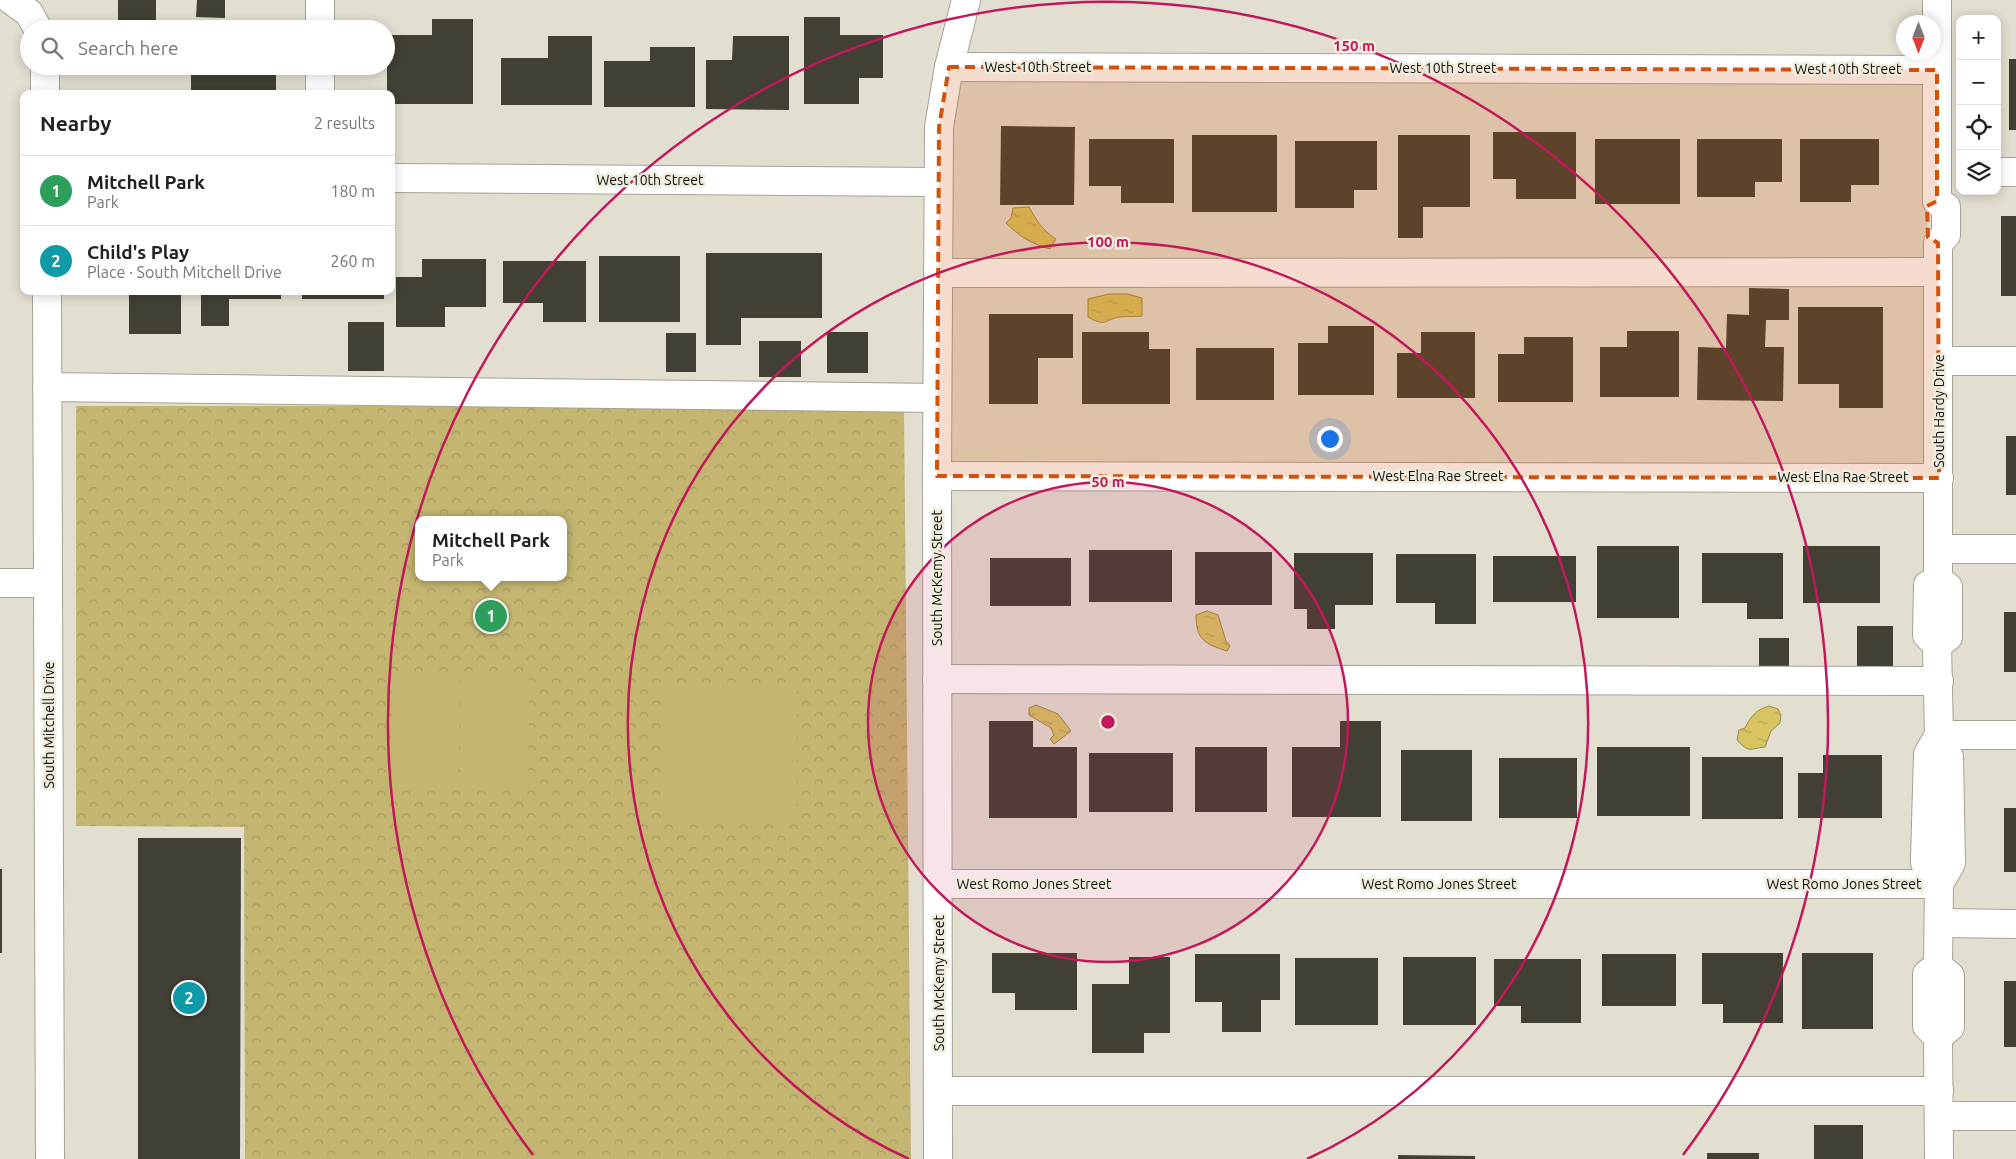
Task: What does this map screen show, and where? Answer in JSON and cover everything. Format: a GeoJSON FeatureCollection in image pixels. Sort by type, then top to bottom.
{"type":"FeatureCollection","features":[{"type":"Feature","properties":{"kind":"street"},"geometry":{"type":"LineString","coordinates":[[320,0],[320,20]]}},
{"type":"Feature","properties":{"kind":"street","name":"South McKemy Street"},"geometry":{"type":"LineString","coordinates":[[938,1159],[937,398],[939,127],[949,67],[966,0]]}},
{"type":"Feature","properties":{"kind":"street","name":"South Hardy Drive"},"geometry":{"type":"LineString","coordinates":[[1937,0],[1937,70],[1949,172],[1937,201],[1946,207],[1946,235],[1938,243],[1938,580],[1948,588],[1948,637],[1937,645],[1939,735],[1949,757],[1951,863],[1939,884],[1938,966],[1950,976],[1950,1027],[1938,1037],[1939,1159]]}},
{"type":"Feature","properties":{"kind":"street","name":"West 10th Street"},"geometry":{"type":"LineString","coordinates":[[949,67],[1937,70]]}},
{"type":"Feature","properties":{"kind":"street"},"geometry":{"type":"LineString","coordinates":[[45,75],[46,90]]}},
{"type":"Feature","properties":{"kind":"street"},"geometry":{"type":"LineString","coordinates":[[320,75],[320,90]]}},
{"type":"Feature","properties":{"kind":"street"},"geometry":{"type":"LineString","coordinates":[[2001,172],[2016,172]]}},
{"type":"Feature","properties":{"kind":"street","name":"West 10th Street"},"geometry":{"type":"LineString","coordinates":[[395,178],[938,182]]}},
{"type":"Feature","properties":{"kind":"street"},"geometry":{"type":"LineString","coordinates":[[938,273],[1938,272]]}},
{"type":"Feature","properties":{"kind":"street","name":"South Mitchell Drive"},"geometry":{"type":"LineString","coordinates":[[47,295],[50,1159]]}},
{"type":"Feature","properties":{"kind":"street"},"geometry":{"type":"LineString","coordinates":[[1939,361],[2016,361]]}},
{"type":"Feature","properties":{"kind":"street"},"geometry":{"type":"LineString","coordinates":[[47,387],[937,398]]}},
{"type":"Feature","properties":{"kind":"street","name":"West Elna Rae Street"},"geometry":{"type":"LineString","coordinates":[[937,476],[1939,478]]}},
{"type":"Feature","properties":{"kind":"street"},"geometry":{"type":"LineString","coordinates":[[1939,549],[2016,549]]}},
{"type":"Feature","properties":{"kind":"street"},"geometry":{"type":"LineString","coordinates":[[0,583],[48,583]]}},
{"type":"Feature","properties":{"kind":"street"},"geometry":{"type":"LineString","coordinates":[[938,679],[1939,681]]}},
{"type":"Feature","properties":{"kind":"street"},"geometry":{"type":"LineString","coordinates":[[1939,735],[2016,735]]}},
{"type":"Feature","properties":{"kind":"street","name":"West Romo Jones Street"},"geometry":{"type":"LineString","coordinates":[[939,884],[1939,884]]}},
{"type":"Feature","properties":{"kind":"street"},"geometry":{"type":"LineString","coordinates":[[1939,923],[2016,924]]}},
{"type":"Feature","properties":{"kind":"street"},"geometry":{"type":"LineString","coordinates":[[939,1091],[1939,1104],[2016,1116]]}},
{"type":"Feature","properties":{"kind":"highlighted area"},"geometry":{"type":"Polygon","coordinates":[[[949,67],[1937,70],[1937,201],[1927,206],[1928,237],[1938,243],[1939,478],[937,476],[939,127],[949,67]]]}},
{"type":"Feature","properties":{"kind":"green space"},"geometry":{"type":"Polygon","coordinates":[[[76,406],[904,406],[911,1159],[245,1159],[244,827],[76,826],[76,406]]]}},
{"type":"Feature","properties":{"kind":"green space"},"geometry":{"type":"Polygon","coordinates":[[[392,674],[460,675],[458,788],[390,787],[392,674]]]}},
{"type":"Feature","properties":{"kind":"green space"},"geometry":{"type":"Polygon","coordinates":[[[461,675],[529,676],[528,789],[460,788],[461,675]]]}},
{"type":"Feature","properties":{"kind":"green space"},"geometry":{"type":"Polygon","coordinates":[[[663,689],[797,689],[797,819],[663,819],[663,689]]]}},
{"type":"Feature","properties":{"kind":"water"},"geometry":{"type":"Polygon","coordinates":[[[1029,207],[1040,225],[1056,239],[1050,249],[1026,239],[1006,223],[1011,218],[1013,208],[1029,207]]]}},
{"type":"Feature","properties":{"kind":"water"},"geometry":{"type":"Polygon","coordinates":[[[1109,294],[1128,294],[1142,298],[1142,316],[1120,317],[1106,322],[1099,322],[1088,317],[1088,299],[1109,294]]]}},
{"type":"Feature","properties":{"kind":"water"},"geometry":{"type":"Polygon","coordinates":[[[1207,611],[1218,615],[1226,641],[1230,646],[1227,651],[1213,646],[1200,636],[1196,615],[1207,611]]]}},
{"type":"Feature","properties":{"kind":"water"},"geometry":{"type":"Polygon","coordinates":[[[1036,705],[1058,714],[1071,731],[1054,744],[1050,739],[1054,735],[1051,728],[1029,715],[1029,708],[1036,705]]]}},
{"type":"Feature","properties":{"kind":"water"},"geometry":{"type":"Polygon","coordinates":[[[1769,706],[1778,709],[1781,715],[1780,723],[1771,731],[1765,747],[1752,749],[1744,747],[1737,740],[1739,730],[1745,728],[1757,711],[1769,706]]]}},
{"type":"Feature","properties":{"kind":"building"},"geometry":{"type":"Polygon","coordinates":[[[118,0],[156,0],[156,20],[118,20],[118,0]]]}},
{"type":"Feature","properties":{"kind":"building"},"geometry":{"type":"Polygon","coordinates":[[[197,0],[225,0],[225,18],[196,17],[197,0]]]}},
{"type":"Feature","properties":{"kind":"building"},"geometry":{"type":"Polygon","coordinates":[[[804,17],[840,17],[840,35],[883,35],[883,78],[859,78],[859,104],[804,104],[804,17]]]}},
{"type":"Feature","properties":{"kind":"building"},"geometry":{"type":"Polygon","coordinates":[[[432,19],[473,19],[473,104],[395,104],[395,90],[387,90],[387,75],[395,75],[395,35],[432,35],[432,19]]]}},
{"type":"Feature","properties":{"kind":"building"},"geometry":{"type":"Polygon","coordinates":[[[548,36],[592,36],[592,105],[501,105],[501,58],[548,58],[548,36]]]}},
{"type":"Feature","properties":{"kind":"building"},"geometry":{"type":"Polygon","coordinates":[[[733,36],[789,36],[789,110],[706,109],[706,60],[732,60],[733,36]]]}},
{"type":"Feature","properties":{"kind":"building"},"geometry":{"type":"Polygon","coordinates":[[[650,47],[695,47],[695,107],[604,107],[604,61],[650,61],[650,47]]]}},
{"type":"Feature","properties":{"kind":"building"},"geometry":{"type":"Polygon","coordinates":[[[2009,59],[2016,59],[2016,130],[2009,130],[2009,59]]]}},
{"type":"Feature","properties":{"kind":"building"},"geometry":{"type":"Polygon","coordinates":[[[191,75],[276,75],[276,90],[191,90],[191,75]]]}},
{"type":"Feature","properties":{"kind":"building"},"geometry":{"type":"Polygon","coordinates":[[[1001,126],[1075,127],[1074,205],[1000,205],[1001,126]]]}},
{"type":"Feature","properties":{"kind":"building"},"geometry":{"type":"Polygon","coordinates":[[[1493,132],[1576,132],[1576,199],[1516,199],[1516,179],[1493,179],[1493,132]]]}},
{"type":"Feature","properties":{"kind":"building"},"geometry":{"type":"Polygon","coordinates":[[[1192,135],[1277,135],[1277,212],[1192,212],[1192,135]]]}},
{"type":"Feature","properties":{"kind":"building"},"geometry":{"type":"Polygon","coordinates":[[[1398,135],[1470,135],[1470,207],[1423,207],[1423,238],[1398,238],[1398,135]]]}},
{"type":"Feature","properties":{"kind":"building"},"geometry":{"type":"Polygon","coordinates":[[[1089,139],[1174,139],[1174,203],[1121,203],[1121,186],[1089,186],[1089,139]]]}},
{"type":"Feature","properties":{"kind":"building"},"geometry":{"type":"Polygon","coordinates":[[[1595,139],[1680,139],[1680,204],[1595,204],[1595,139]]]}},
{"type":"Feature","properties":{"kind":"building"},"geometry":{"type":"Polygon","coordinates":[[[1697,139],[1782,139],[1782,182],[1755,182],[1755,197],[1697,197],[1697,139]]]}},
{"type":"Feature","properties":{"kind":"building"},"geometry":{"type":"Polygon","coordinates":[[[1800,139],[1879,139],[1879,185],[1851,185],[1851,202],[1800,202],[1800,139]]]}},
{"type":"Feature","properties":{"kind":"building"},"geometry":{"type":"Polygon","coordinates":[[[1295,141],[1377,141],[1377,190],[1354,190],[1354,208],[1295,208],[1295,141]]]}},
{"type":"Feature","properties":{"kind":"building"},"geometry":{"type":"Polygon","coordinates":[[[2001,216],[2016,216],[2016,296],[2001,296],[2001,216]]]}},
{"type":"Feature","properties":{"kind":"building"},"geometry":{"type":"Polygon","coordinates":[[[706,253],[822,253],[822,318],[741,318],[741,345],[706,345],[706,253]]]}},
{"type":"Feature","properties":{"kind":"building"},"geometry":{"type":"Polygon","coordinates":[[[599,256],[680,256],[680,322],[599,322],[599,256]]]}},
{"type":"Feature","properties":{"kind":"building"},"geometry":{"type":"Polygon","coordinates":[[[422,259],[486,259],[486,307],[445,307],[445,327],[396,327],[396,277],[422,277],[422,259]]]}},
{"type":"Feature","properties":{"kind":"building"},"geometry":{"type":"Polygon","coordinates":[[[503,261],[586,261],[586,322],[543,322],[543,303],[503,303],[503,261]]]}},
{"type":"Feature","properties":{"kind":"building"},"geometry":{"type":"Polygon","coordinates":[[[1749,288],[1789,289],[1789,320],[1766,320],[1765,347],[1784,347],[1783,401],[1697,400],[1698,347],[1726,348],[1727,314],[1749,315],[1749,288]]]}},
{"type":"Feature","properties":{"kind":"building"},"geometry":{"type":"Polygon","coordinates":[[[129,295],[181,295],[181,334],[129,334],[129,295]]]}},
{"type":"Feature","properties":{"kind":"building"},"geometry":{"type":"Polygon","coordinates":[[[201,295],[281,295],[281,299],[229,299],[229,326],[201,326],[201,295]]]}},
{"type":"Feature","properties":{"kind":"building"},"geometry":{"type":"Polygon","coordinates":[[[302,295],[384,295],[384,299],[302,299],[302,295]]]}},
{"type":"Feature","properties":{"kind":"building"},"geometry":{"type":"Polygon","coordinates":[[[1798,307],[1883,307],[1883,408],[1839,408],[1839,384],[1798,384],[1798,307]]]}},
{"type":"Feature","properties":{"kind":"building"},"geometry":{"type":"Polygon","coordinates":[[[989,314],[1073,314],[1073,358],[1038,358],[1038,404],[989,404],[989,314]]]}},
{"type":"Feature","properties":{"kind":"building"},"geometry":{"type":"Polygon","coordinates":[[[348,322],[384,322],[384,371],[348,371],[348,322]]]}},
{"type":"Feature","properties":{"kind":"building"},"geometry":{"type":"Polygon","coordinates":[[[1328,326],[1374,326],[1374,395],[1298,395],[1298,343],[1328,343],[1328,326]]]}},
{"type":"Feature","properties":{"kind":"building"},"geometry":{"type":"Polygon","coordinates":[[[1627,331],[1679,331],[1679,397],[1600,397],[1600,347],[1627,347],[1627,331]]]}},
{"type":"Feature","properties":{"kind":"building"},"geometry":{"type":"Polygon","coordinates":[[[827,332],[868,332],[868,373],[827,373],[827,332]]]}},
{"type":"Feature","properties":{"kind":"building"},"geometry":{"type":"Polygon","coordinates":[[[1082,332],[1149,332],[1149,349],[1170,349],[1170,404],[1082,404],[1082,332]]]}},
{"type":"Feature","properties":{"kind":"building"},"geometry":{"type":"Polygon","coordinates":[[[1421,332],[1475,332],[1475,398],[1397,398],[1397,353],[1421,353],[1421,332]]]}},
{"type":"Feature","properties":{"kind":"building"},"geometry":{"type":"Polygon","coordinates":[[[666,333],[696,333],[696,372],[666,372],[666,333]]]}},
{"type":"Feature","properties":{"kind":"building"},"geometry":{"type":"Polygon","coordinates":[[[1524,337],[1573,337],[1573,402],[1498,402],[1498,354],[1524,354],[1524,337]]]}},
{"type":"Feature","properties":{"kind":"building"},"geometry":{"type":"Polygon","coordinates":[[[759,341],[801,341],[801,377],[759,377],[759,341]]]}},
{"type":"Feature","properties":{"kind":"building"},"geometry":{"type":"Polygon","coordinates":[[[1196,348],[1274,348],[1274,400],[1196,400],[1196,348]]]}},
{"type":"Feature","properties":{"kind":"building"},"geometry":{"type":"Polygon","coordinates":[[[2006,436],[2016,436],[2016,495],[2006,495],[2006,436]]]}},
{"type":"Feature","properties":{"kind":"building"},"geometry":{"type":"Polygon","coordinates":[[[1597,546],[1679,546],[1679,618],[1597,618],[1597,546]]]}},
{"type":"Feature","properties":{"kind":"building"},"geometry":{"type":"Polygon","coordinates":[[[1803,546],[1880,546],[1880,603],[1803,603],[1803,546]]]}},
{"type":"Feature","properties":{"kind":"building"},"geometry":{"type":"Polygon","coordinates":[[[1089,550],[1172,550],[1172,602],[1089,602],[1089,550]]]}},
{"type":"Feature","properties":{"kind":"building"},"geometry":{"type":"Polygon","coordinates":[[[1195,552],[1272,552],[1272,605],[1195,605],[1195,552]]]}},
{"type":"Feature","properties":{"kind":"building"},"geometry":{"type":"Polygon","coordinates":[[[1294,553],[1373,553],[1373,605],[1335,605],[1335,629],[1307,629],[1307,609],[1294,609],[1294,553]]]}},
{"type":"Feature","properties":{"kind":"building"},"geometry":{"type":"Polygon","coordinates":[[[1702,553],[1783,553],[1783,619],[1747,619],[1747,603],[1702,603],[1702,553]]]}},
{"type":"Feature","properties":{"kind":"building"},"geometry":{"type":"Polygon","coordinates":[[[1396,554],[1476,554],[1476,624],[1435,624],[1435,603],[1396,603],[1396,554]]]}},
{"type":"Feature","properties":{"kind":"building"},"geometry":{"type":"Polygon","coordinates":[[[1493,556],[1576,556],[1576,602],[1493,602],[1493,556]]]}},
{"type":"Feature","properties":{"kind":"building"},"geometry":{"type":"Polygon","coordinates":[[[990,558],[1071,558],[1071,606],[990,606],[990,558]]]}},
{"type":"Feature","properties":{"kind":"building"},"geometry":{"type":"Polygon","coordinates":[[[2004,612],[2016,612],[2016,672],[2004,672],[2004,612]]]}},
{"type":"Feature","properties":{"kind":"building"},"geometry":{"type":"Polygon","coordinates":[[[1857,626],[1893,626],[1893,666],[1857,666],[1857,626]]]}},
{"type":"Feature","properties":{"kind":"building"},"geometry":{"type":"Polygon","coordinates":[[[1759,638],[1789,638],[1789,666],[1759,666],[1759,638]]]}},
{"type":"Feature","properties":{"kind":"building"},"geometry":{"type":"Polygon","coordinates":[[[989,721],[1033,721],[1033,747],[1077,747],[1077,818],[989,818],[989,721]]]}},
{"type":"Feature","properties":{"kind":"building"},"geometry":{"type":"Polygon","coordinates":[[[1340,721],[1381,721],[1381,817],[1292,817],[1292,747],[1340,747],[1340,721]]]}},
{"type":"Feature","properties":{"kind":"building"},"geometry":{"type":"Polygon","coordinates":[[[1195,747],[1267,747],[1267,812],[1195,812],[1195,747]]]}},
{"type":"Feature","properties":{"kind":"building"},"geometry":{"type":"Polygon","coordinates":[[[1597,747],[1690,747],[1690,816],[1597,816],[1597,747]]]}},
{"type":"Feature","properties":{"kind":"building"},"geometry":{"type":"Polygon","coordinates":[[[1401,750],[1472,750],[1472,821],[1401,821],[1401,750]]]}},
{"type":"Feature","properties":{"kind":"building"},"geometry":{"type":"Polygon","coordinates":[[[1089,753],[1173,753],[1173,812],[1089,812],[1089,753]]]}},
{"type":"Feature","properties":{"kind":"building"},"geometry":{"type":"Polygon","coordinates":[[[1823,755],[1882,755],[1882,818],[1798,818],[1798,773],[1823,773],[1823,755]]]}},
{"type":"Feature","properties":{"kind":"building"},"geometry":{"type":"Polygon","coordinates":[[[1702,757],[1783,757],[1783,819],[1702,819],[1702,757]]]}},
{"type":"Feature","properties":{"kind":"building"},"geometry":{"type":"Polygon","coordinates":[[[1499,758],[1577,758],[1577,818],[1499,818],[1499,758]]]}},
{"type":"Feature","properties":{"kind":"building"},"geometry":{"type":"Polygon","coordinates":[[[2004,808],[2016,808],[2016,872],[2004,872],[2004,808]]]}},
{"type":"Feature","properties":{"kind":"building"},"geometry":{"type":"Polygon","coordinates":[[[138,838],[241,838],[240,1159],[138,1159],[138,838]]]}},
{"type":"Feature","properties":{"kind":"building"},"geometry":{"type":"Polygon","coordinates":[[[0,869],[2,869],[2,953],[0,953],[0,869]]]}},
{"type":"Feature","properties":{"kind":"building"},"geometry":{"type":"Polygon","coordinates":[[[992,953],[1077,953],[1077,1010],[1015,1010],[1015,993],[992,993],[992,953]]]}},
{"type":"Feature","properties":{"kind":"building"},"geometry":{"type":"Polygon","coordinates":[[[1702,953],[1783,953],[1783,1023],[1723,1023],[1723,1004],[1702,1004],[1702,953]]]}},
{"type":"Feature","properties":{"kind":"building"},"geometry":{"type":"Polygon","coordinates":[[[1802,953],[1873,953],[1873,1029],[1802,1029],[1802,953]]]}},
{"type":"Feature","properties":{"kind":"building"},"geometry":{"type":"Polygon","coordinates":[[[1195,954],[1280,954],[1280,1000],[1261,1000],[1261,1032],[1222,1032],[1222,1002],[1195,1002],[1195,954]]]}},
{"type":"Feature","properties":{"kind":"building"},"geometry":{"type":"Polygon","coordinates":[[[1602,954],[1676,954],[1676,1006],[1602,1006],[1602,954]]]}},
{"type":"Feature","properties":{"kind":"building"},"geometry":{"type":"Polygon","coordinates":[[[1129,957],[1170,957],[1170,1033],[1144,1033],[1144,1053],[1092,1053],[1092,984],[1129,984],[1129,957]]]}},
{"type":"Feature","properties":{"kind":"building"},"geometry":{"type":"Polygon","coordinates":[[[1403,957],[1476,957],[1476,1025],[1403,1025],[1403,957]]]}},
{"type":"Feature","properties":{"kind":"building"},"geometry":{"type":"Polygon","coordinates":[[[1295,958],[1378,958],[1378,1025],[1295,1025],[1295,958]]]}},
{"type":"Feature","properties":{"kind":"building"},"geometry":{"type":"Polygon","coordinates":[[[1494,959],[1581,959],[1581,1023],[1521,1023],[1521,1006],[1494,1006],[1494,959]]]}},
{"type":"Feature","properties":{"kind":"building"},"geometry":{"type":"Polygon","coordinates":[[[2004,981],[2016,981],[2016,1047],[2004,1047],[2004,981]]]}},
{"type":"Feature","properties":{"kind":"building"},"geometry":{"type":"Polygon","coordinates":[[[1814,1125],[1863,1125],[1863,1159],[1814,1159],[1814,1125]]]}},
{"type":"Feature","properties":{"kind":"building"},"geometry":{"type":"Polygon","coordinates":[[[1707,1153],[1759,1153],[1759,1159],[1707,1159],[1707,1153]]]}},
{"type":"Feature","properties":{"kind":"building"},"geometry":{"type":"Polygon","coordinates":[[[1398,1155],[1475,1156],[1475,1159],[1398,1159],[1398,1155]]]}},
{"type":"Feature","properties":{"kind":"place","name":"Mitchell Park"},"geometry":{"type":"Point","coordinates":[491,616]}},
{"type":"Feature","properties":{"kind":"place","name":"Child's Play"},"geometry":{"type":"Point","coordinates":[189,998]}}]}
